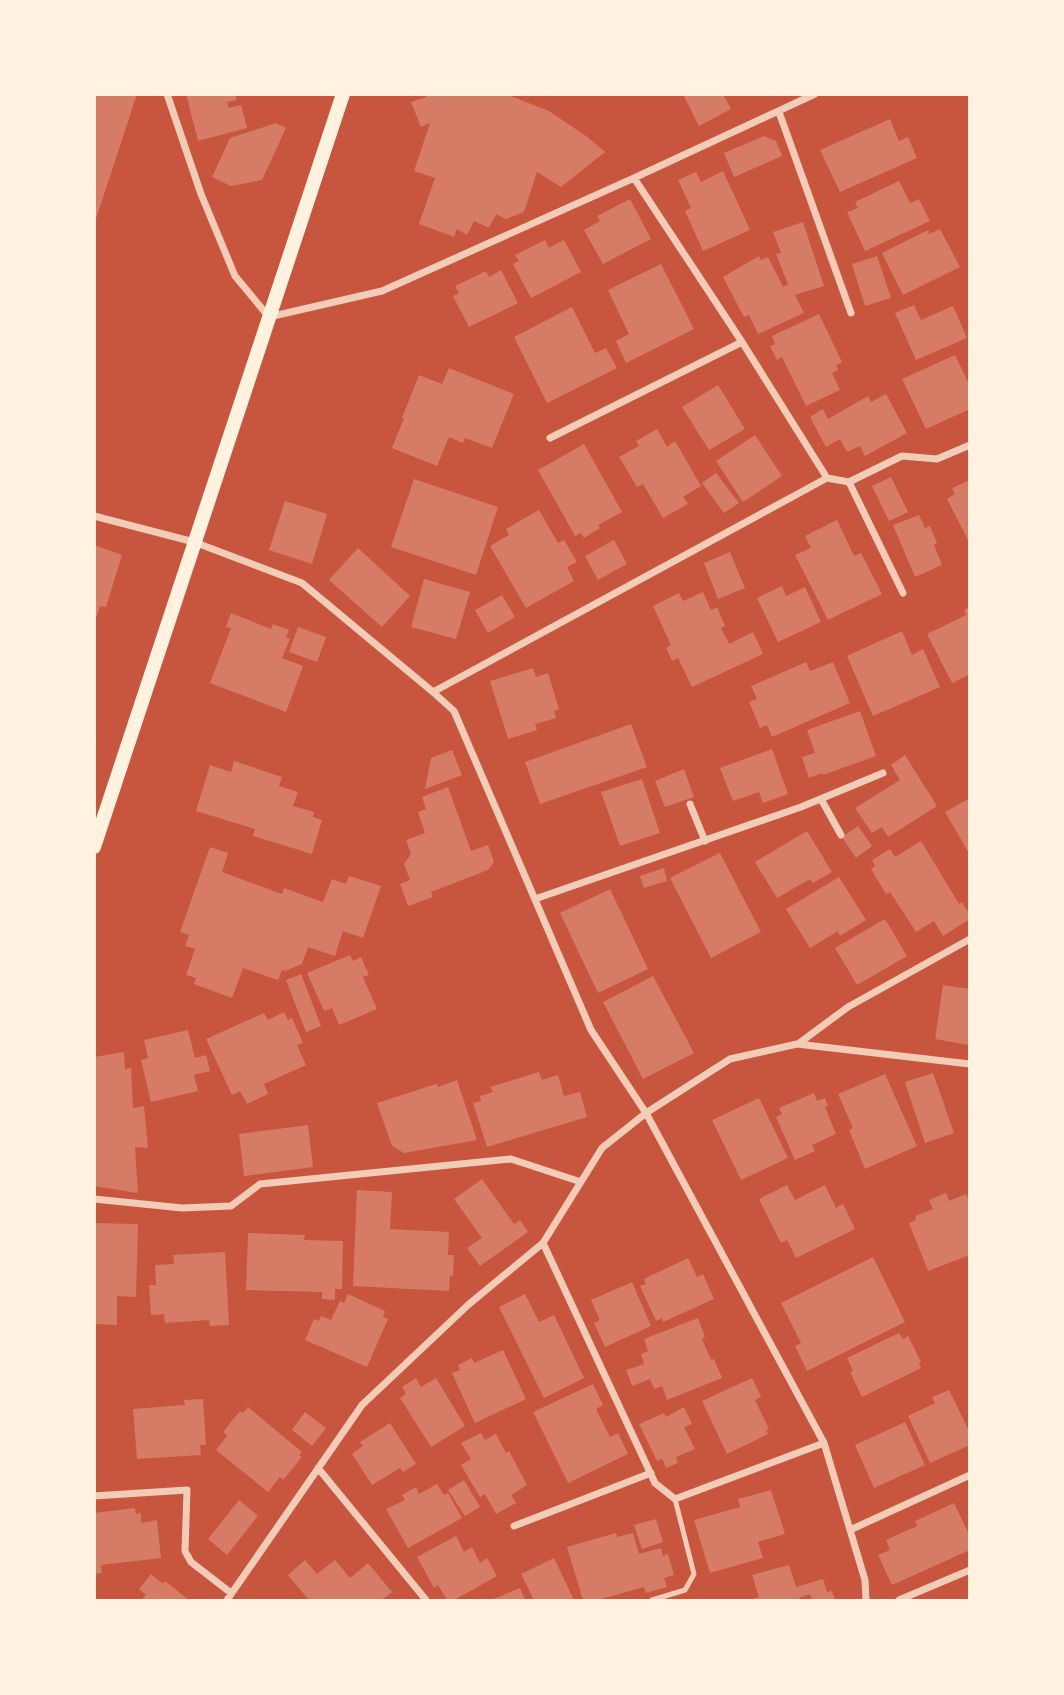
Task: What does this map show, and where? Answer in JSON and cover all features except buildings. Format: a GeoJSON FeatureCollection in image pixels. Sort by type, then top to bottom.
{"type":"FeatureCollection","features":[{"type":"Feature","properties":{"kind":"main road"},"geometry":{"type":"LineString","coordinates":[[94,847],[343,94]]}},
{"type":"Feature","properties":{"kind":"street"},"geometry":{"type":"LineString","coordinates":[[167,94],[201,194],[235,276],[269,317],[382,291],[815,94]]}},
{"type":"Feature","properties":{"kind":"street"},"geometry":{"type":"LineString","coordinates":[[779,112],[851,313]]}},
{"type":"Feature","properties":{"kind":"street"},"geometry":{"type":"LineString","coordinates":[[634,178],[742,341],[827,478]]}},
{"type":"Feature","properties":{"kind":"street"},"geometry":{"type":"LineString","coordinates":[[550,438],[742,341]]}},
{"type":"Feature","properties":{"kind":"street"},"geometry":{"type":"LineString","coordinates":[[433,692],[827,478],[849,482],[902,456],[937,459],[970,445]]}},
{"type":"Feature","properties":{"kind":"street"},"geometry":{"type":"LineString","coordinates":[[849,482],[903,593]]}},
{"type":"Feature","properties":{"kind":"street"},"geometry":{"type":"LineString","coordinates":[[94,516],[194,542],[302,583],[454,711],[591,1030],[646,1114],[824,1443],[865,1580],[866,1601]]}},
{"type":"Feature","properties":{"kind":"street"},"geometry":{"type":"LineString","coordinates":[[535,899],[802,807],[883,773]]}},
{"type":"Feature","properties":{"kind":"street"},"geometry":{"type":"LineString","coordinates":[[821,799],[841,835]]}},
{"type":"Feature","properties":{"kind":"street"},"geometry":{"type":"LineString","coordinates":[[690,804],[705,841]]}},
{"type":"Feature","properties":{"kind":"street"},"geometry":{"type":"LineString","coordinates":[[797,1044],[848,1007],[970,939]]}},
{"type":"Feature","properties":{"kind":"street"},"geometry":{"type":"LineString","coordinates":[[94,1496],[187,1490],[185,1551],[191,1562],[229,1597],[362,1405],[468,1305],[543,1243],[602,1148],[646,1114],[730,1059],[797,1044],[970,1064]]}},
{"type":"Feature","properties":{"kind":"street"},"geometry":{"type":"LineString","coordinates":[[94,1199],[182,1208],[231,1206],[260,1184],[511,1158],[581,1182]]}},
{"type":"Feature","properties":{"kind":"street"},"geometry":{"type":"LineString","coordinates":[[543,1243],[656,1483],[675,1499],[824,1443]]}},
{"type":"Feature","properties":{"kind":"street"},"geometry":{"type":"LineString","coordinates":[[318,1468],[426,1601]]}},
{"type":"Feature","properties":{"kind":"street"},"geometry":{"type":"LineString","coordinates":[[514,1526],[651,1473]]}},
{"type":"Feature","properties":{"kind":"street"},"geometry":{"type":"LineString","coordinates":[[850,1530],[970,1475]]}},
{"type":"Feature","properties":{"kind":"street"},"geometry":{"type":"LineString","coordinates":[[899,1601],[970,1570]]}},
{"type":"Feature","properties":{"kind":"lane"},"geometry":{"type":"LineString","coordinates":[[652,1601],[685,1590],[694,1574],[675,1499]]}}]}
